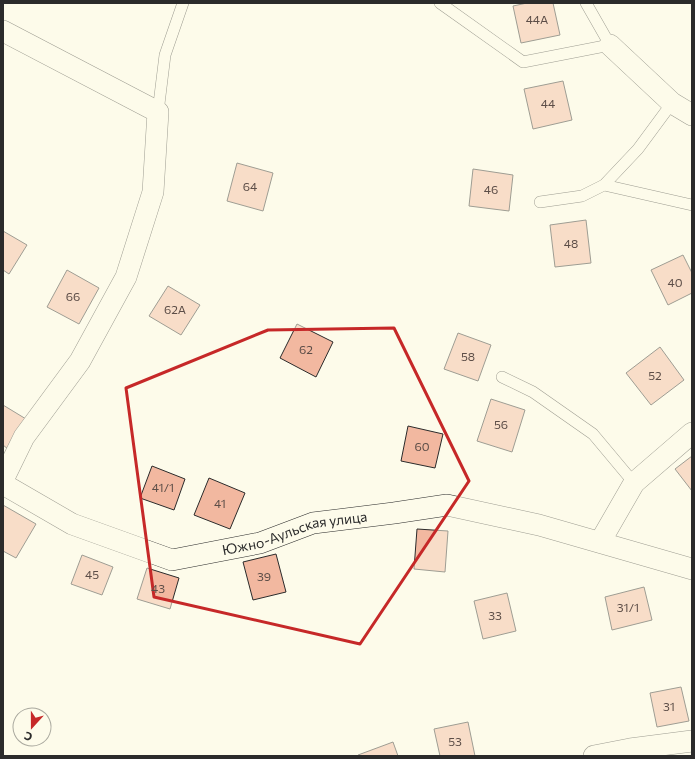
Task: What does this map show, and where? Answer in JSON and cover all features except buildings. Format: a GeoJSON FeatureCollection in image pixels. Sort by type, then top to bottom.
{"type":"FeatureCollection","features":[{"type":"Feature","properties":{"kind":"street"},"geometry":{"type":"LineString","coordinates":[[3,32],[158,112],[154,192],[126,277],[80,361],[24,437],[3,480]]}},
{"type":"Feature","properties":{"kind":"street"},"geometry":{"type":"LineString","coordinates":[[610,45],[672,103],[692,115]]}},
{"type":"Feature","properties":{"kind":"street"},"geometry":{"type":"LineString","coordinates":[[600,542],[634,483],[692,433]]}},
{"type":"Feature","properties":{"kind":"street","name":"Южно-Аульская улица"},"geometry":{"type":"LineString","coordinates":[[3,484],[72,524],[172,560],[260,543],[313,523],[447,505],[539,525],[692,569]]}},
{"type":"Feature","properties":{"kind":"street"},"geometry":{"type":"LineString","coordinates":[[594,756],[630,749],[692,741]]}},
{"type":"Feature","properties":{"kind":"lane"},"geometry":{"type":"LineString","coordinates":[[158,112],[165,55],[183,3]]}},
{"type":"Feature","properties":{"kind":"lane"},"geometry":{"type":"LineString","coordinates":[[440,3],[523,62],[610,45],[586,3]]}},
{"type":"Feature","properties":{"kind":"lane"},"geometry":{"type":"LineString","coordinates":[[540,202],[582,196],[604,184],[638,149],[672,103]]}},
{"type":"Feature","properties":{"kind":"lane"},"geometry":{"type":"LineString","coordinates":[[604,184],[692,205]]}},
{"type":"Feature","properties":{"kind":"lane"},"geometry":{"type":"LineString","coordinates":[[502,377],[534,392],[593,434],[634,483]]}},
{"type":"Feature","properties":{"kind":"highlighted area"},"geometry":{"type":"Polygon","coordinates":[[[394,328],[469,481],[360,644],[154,597],[126,388],[268,330],[394,328]]]}}]}
